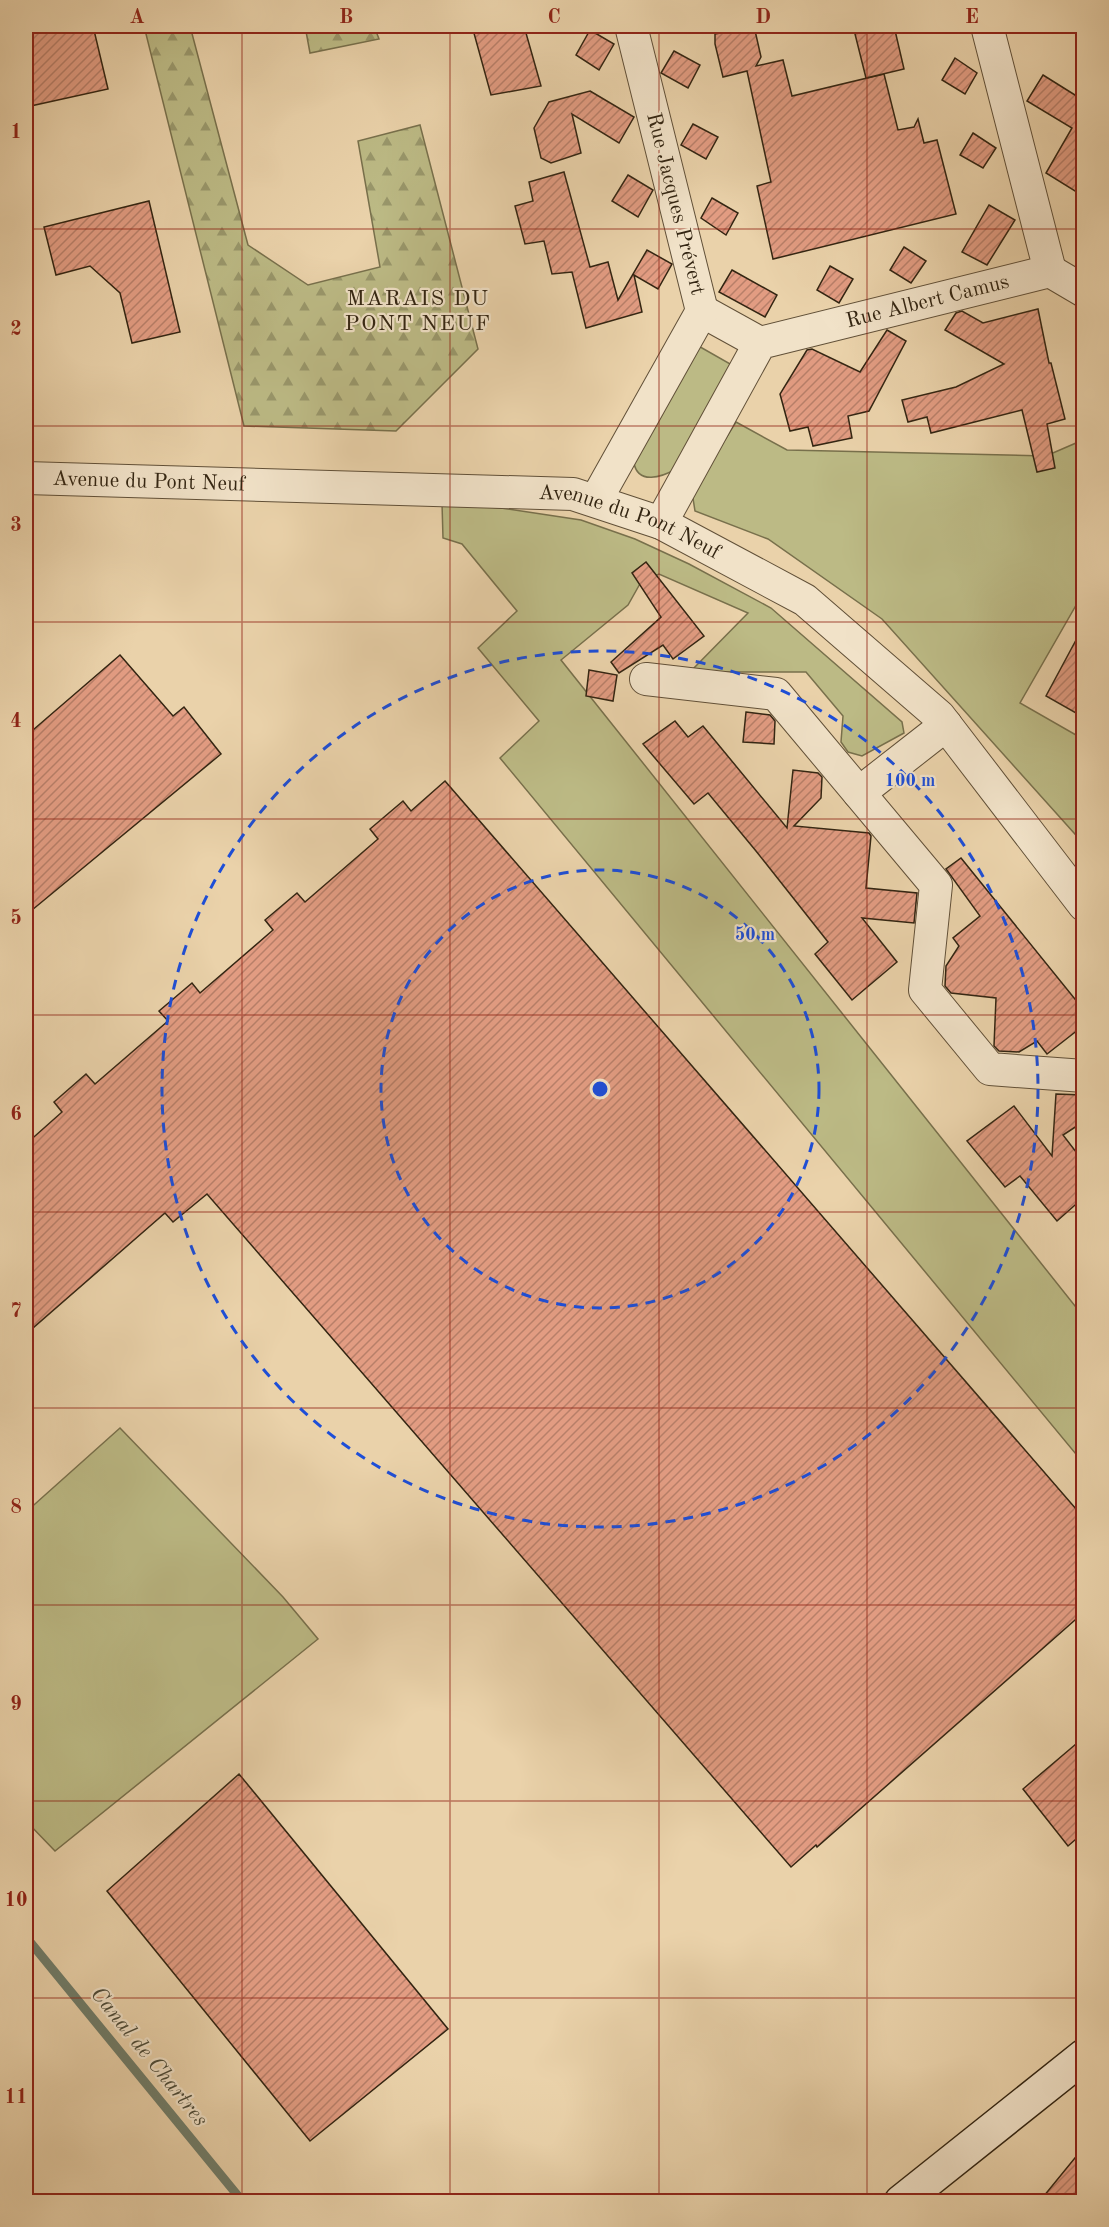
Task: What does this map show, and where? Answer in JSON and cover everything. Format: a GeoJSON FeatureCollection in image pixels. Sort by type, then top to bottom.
{"type":"FeatureCollection","features":[{"type":"Feature","properties":{"kind":"main road"},"geometry":{"type":"LineString","coordinates":[[901,2202],[1083,2056]]}},
{"type":"Feature","properties":{"kind":"street","name":"Rue Jacques Prévert"},"geometry":{"type":"LineString","coordinates":[[596,500],[702,311],[631,26]]}},
{"type":"Feature","properties":{"kind":"street"},"geometry":{"type":"LineString","coordinates":[[987,26],[1050,272],[1083,291]]}},
{"type":"Feature","properties":{"kind":"street","name":"Rue Albert Camus"},"geometry":{"type":"LineString","coordinates":[[760,343],[1050,272]]}},
{"type":"Feature","properties":{"kind":"street"},"geometry":{"type":"LineString","coordinates":[[661,523],[760,343],[702,311]]}},
{"type":"Feature","properties":{"kind":"street","name":"Avenue du Pont Neuf"},"geometry":{"type":"LineString","coordinates":[[26,478],[573,494],[661,523],[805,600],[939,716],[1083,905]]}},
{"type":"Feature","properties":{"kind":"street"},"geometry":{"type":"LineString","coordinates":[[646,679],[776,694],[936,885],[925,990],[990,1069],[1083,1076]]}},
{"type":"Feature","properties":{"kind":"street"},"geometry":{"type":"LineString","coordinates":[[859,793],[946,725]]}},
{"type":"Feature","properties":{"kind":"green space"},"geometry":{"type":"Polygon","coordinates":[[[144,26],[190,26],[248,245],[308,285],[380,267],[358,141],[420,125],[478,349],[396,431],[244,426],[144,26]]]}},
{"type":"Feature","properties":{"kind":"green space"},"geometry":{"type":"Polygon","coordinates":[[[305,26],[374,26],[379,39],[310,53],[305,26]]]}},
{"type":"Feature","properties":{"kind":"green space"},"geometry":{"type":"Polygon","coordinates":[[[695,344],[732,365],[676,469],[664,475],[645,477],[636,470],[634,463],[695,344]]]}},
{"type":"Feature","properties":{"kind":"green space"},"geometry":{"type":"Polygon","coordinates":[[[736,422],[787,450],[1046,456],[1083,440],[1083,593],[1020,703],[1083,739],[1083,843],[882,619],[768,539],[695,511],[692,492],[736,422]]]}},
{"type":"Feature","properties":{"kind":"green space"},"geometry":{"type":"Polygon","coordinates":[[[442,503],[501,508],[581,520],[635,539],[689,564],[771,608],[902,722],[904,733],[862,756],[848,752],[841,742],[843,716],[806,672],[690,672],[748,613],[659,574],[641,582],[628,605],[561,660],[1083,1316],[1083,1458],[1080,1459],[500,758],[539,721],[478,648],[517,611],[462,544],[443,538],[442,503]]]}},
{"type":"Feature","properties":{"kind":"green space"},"geometry":{"type":"Polygon","coordinates":[[[120,1428],[283,1597],[318,1639],[55,1851],[26,1821],[26,1512],[120,1428]]]}},
{"type":"Feature","properties":{"kind":"building"},"geometry":{"type":"Polygon","coordinates":[[[93,26],[108,89],[26,107],[26,28],[93,26]]]}},
{"type":"Feature","properties":{"kind":"building"},"geometry":{"type":"Polygon","coordinates":[[[472,26],[524,26],[541,86],[491,95],[472,26]]]}},
{"type":"Feature","properties":{"kind":"building"},"geometry":{"type":"Polygon","coordinates":[[[729,26],[754,26],[761,57],[756,66],[783,60],[792,96],[884,74],[898,130],[914,127],[918,119],[924,143],[937,140],[956,214],[773,259],[757,186],[771,182],[747,71],[723,77],[715,44],[715,34],[731,31],[729,26]]]}},
{"type":"Feature","properties":{"kind":"building"},"geometry":{"type":"Polygon","coordinates":[[[853,26],[894,26],[904,69],[866,78],[853,26]]]}},
{"type":"Feature","properties":{"kind":"building"},"geometry":{"type":"Polygon","coordinates":[[[590,30],[614,44],[599,70],[576,55],[590,30]]]}},
{"type":"Feature","properties":{"kind":"building"},"geometry":{"type":"Polygon","coordinates":[[[674,51],[700,65],[688,88],[661,73],[674,51]]]}},
{"type":"Feature","properties":{"kind":"building"},"geometry":{"type":"Polygon","coordinates":[[[955,58],[977,73],[965,94],[942,80],[955,58]]]}},
{"type":"Feature","properties":{"kind":"building"},"geometry":{"type":"Polygon","coordinates":[[[1043,75],[1083,100],[1083,196],[1046,173],[1072,128],[1027,101],[1043,75]]]}},
{"type":"Feature","properties":{"kind":"building"},"geometry":{"type":"Polygon","coordinates":[[[590,91],[634,117],[619,143],[572,114],[581,153],[551,163],[541,158],[534,128],[549,102],[590,91]]]}},
{"type":"Feature","properties":{"kind":"building"},"geometry":{"type":"Polygon","coordinates":[[[693,124],[718,137],[706,159],[681,145],[693,124]]]}},
{"type":"Feature","properties":{"kind":"building"},"geometry":{"type":"Polygon","coordinates":[[[973,133],[996,148],[983,168],[960,155],[973,133]]]}},
{"type":"Feature","properties":{"kind":"building"},"geometry":{"type":"Polygon","coordinates":[[[564,172],[590,267],[608,262],[618,300],[647,250],[672,264],[658,289],[634,275],[642,312],[586,328],[572,272],[552,274],[544,241],[525,244],[515,206],[533,201],[529,182],[564,172]]]}},
{"type":"Feature","properties":{"kind":"building"},"geometry":{"type":"Polygon","coordinates":[[[628,175],[653,190],[638,217],[612,201],[628,175]]]}},
{"type":"Feature","properties":{"kind":"building"},"geometry":{"type":"Polygon","coordinates":[[[712,198],[738,213],[726,235],[701,218],[712,198]]]}},
{"type":"Feature","properties":{"kind":"building"},"geometry":{"type":"Polygon","coordinates":[[[149,201],[180,332],[132,343],[120,293],[90,266],[56,275],[44,227],[149,201]]]}},
{"type":"Feature","properties":{"kind":"building"},"geometry":{"type":"Polygon","coordinates":[[[989,205],[1015,220],[987,265],[962,252],[989,205]]]}},
{"type":"Feature","properties":{"kind":"building"},"geometry":{"type":"Polygon","coordinates":[[[904,247],[926,261],[911,283],[890,270],[904,247]]]}},
{"type":"Feature","properties":{"kind":"building"},"geometry":{"type":"Polygon","coordinates":[[[830,266],[853,279],[839,303],[817,290],[830,266]]]}},
{"type":"Feature","properties":{"kind":"building"},"geometry":{"type":"Polygon","coordinates":[[[732,270],[777,295],[765,317],[719,292],[732,270]]]}},
{"type":"Feature","properties":{"kind":"building"},"geometry":{"type":"Polygon","coordinates":[[[1038,309],[1049,363],[1051,363],[1065,419],[1047,424],[1055,468],[1037,472],[1022,410],[931,433],[927,417],[908,422],[902,400],[956,387],[1004,364],[945,330],[956,313],[962,311],[983,323],[1038,309]]]}},
{"type":"Feature","properties":{"kind":"building"},"geometry":{"type":"Polygon","coordinates":[[[887,330],[906,341],[869,411],[848,416],[852,438],[813,446],[808,427],[790,431],[780,394],[807,350],[812,349],[860,372],[887,330]]]}},
{"type":"Feature","properties":{"kind":"building"},"geometry":{"type":"Polygon","coordinates":[[[646,562],[704,636],[673,659],[663,645],[619,673],[611,662],[661,617],[632,573],[646,562]]]}},
{"type":"Feature","properties":{"kind":"building"},"geometry":{"type":"Polygon","coordinates":[[[1083,627],[1083,717],[1046,696],[1083,627]]]}},
{"type":"Feature","properties":{"kind":"building"},"geometry":{"type":"Polygon","coordinates":[[[120,655],[173,716],[184,707],[221,754],[26,915],[26,736],[120,655]]]}},
{"type":"Feature","properties":{"kind":"building"},"geometry":{"type":"Polygon","coordinates":[[[589,670],[617,675],[613,701],[586,696],[589,670]]]}},
{"type":"Feature","properties":{"kind":"building"},"geometry":{"type":"Polygon","coordinates":[[[746,712],[770,715],[775,721],[774,744],[743,742],[746,712]]]}},
{"type":"Feature","properties":{"kind":"building"},"geometry":{"type":"Polygon","coordinates":[[[675,721],[688,737],[703,726],[787,828],[793,770],[818,773],[822,777],[821,798],[794,826],[869,833],[871,836],[866,888],[917,893],[914,923],[862,918],[897,962],[852,1000],[815,954],[828,942],[756,851],[708,793],[694,804],[643,744],[675,721]]]}},
{"type":"Feature","properties":{"kind":"building"},"geometry":{"type":"Polygon","coordinates":[[[445,781],[1083,1517],[1083,1613],[817,1847],[816,1845],[791,1867],[207,1194],[173,1222],[165,1213],[26,1334],[26,1144],[62,1112],[54,1102],[86,1074],[95,1084],[168,1021],[159,1011],[192,983],[200,993],[273,930],[265,920],[297,893],[305,902],[378,839],[370,829],[403,801],[411,811],[445,781]]]}},
{"type":"Feature","properties":{"kind":"building"},"geometry":{"type":"Polygon","coordinates":[[[961,858],[1083,1009],[1083,1026],[1047,1054],[1037,1041],[1019,1052],[999,1051],[994,1046],[996,998],[951,993],[945,986],[946,966],[959,946],[953,938],[980,916],[946,869],[961,858]]]}},
{"type":"Feature","properties":{"kind":"building"},"geometry":{"type":"Polygon","coordinates":[[[1056,1094],[1083,1095],[1083,1122],[1063,1135],[1083,1161],[1083,1198],[1057,1221],[1020,1176],[1005,1187],[967,1141],[1014,1106],[1052,1156],[1056,1094]]]}},
{"type":"Feature","properties":{"kind":"building"},"geometry":{"type":"Polygon","coordinates":[[[1083,1738],[1083,1833],[1068,1846],[1023,1789],[1083,1738]]]}},
{"type":"Feature","properties":{"kind":"building"},"geometry":{"type":"Polygon","coordinates":[[[239,1774],[448,2029],[310,2141],[107,1891],[239,1774]]]}},
{"type":"Feature","properties":{"kind":"building"},"geometry":{"type":"Polygon","coordinates":[[[1083,2148],[1083,2202],[1039,2202],[1083,2148]]]}},
{"type":"Feature","properties":{"kind":"waterway","name":"Canal de Chartres"},"geometry":{"type":"LineString","coordinates":[[26,1937],[243,2202]]}},
{"type":"Feature","properties":{"kind":"district","name":"MARAIS DU PONT NEUF"},"geometry":{"type":"Point","coordinates":[418,312]}}]}
